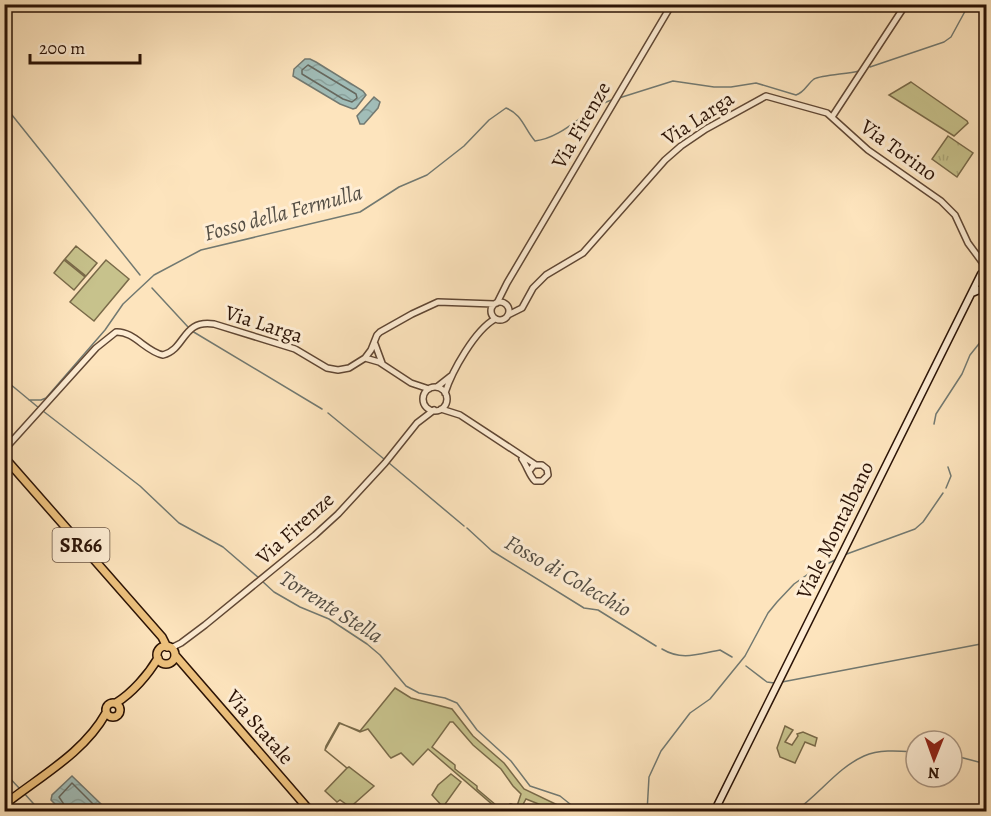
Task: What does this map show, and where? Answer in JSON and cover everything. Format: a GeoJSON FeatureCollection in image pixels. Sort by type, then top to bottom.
{"type":"FeatureCollection","features":[{"type":"Feature","properties":{"kind":"main road"},"geometry":{"type":"LineString","coordinates":[[984,275],[987,282]]}},
{"type":"Feature","properties":{"kind":"main road","name":"Viale Montalbano"},"geometry":{"type":"LineString","coordinates":[[714,812],[971,293],[984,275]]}},
{"type":"Feature","properties":{"kind":"main road"},"geometry":{"type":"LineString","coordinates":[[971,293],[987,287]]}},
{"type":"Feature","properties":{"kind":"main road","name":"SR66"},"geometry":{"type":"LineString","coordinates":[[5,460],[158,634],[170,652]]}},
{"type":"Feature","properties":{"kind":"main road"},"geometry":{"type":"LineString","coordinates":[[109,715],[118,715],[118,706],[160,661],[158,652],[170,652]]}},
{"type":"Feature","properties":{"kind":"main road","name":"Via Statale"},"geometry":{"type":"LineString","coordinates":[[160,661],[170,652],[184,663],[311,812]]}},
{"type":"Feature","properties":{"kind":"main road"},"geometry":{"type":"LineString","coordinates":[[4,805],[65,759],[109,715],[109,704],[118,706]]}},
{"type":"Feature","properties":{"kind":"street","name":"Via Firenze"},"geometry":{"type":"LineString","coordinates":[[445,393],[452,374],[672,4]]}},
{"type":"Feature","properties":{"kind":"street"},"geometry":{"type":"LineString","coordinates":[[832,117],[906,4]]}},
{"type":"Feature","properties":{"kind":"street","name":"Via Torino"},"geometry":{"type":"LineString","coordinates":[[766,96],[812,108],[832,117],[868,150],[950,209],[968,243],[986,265]]}},
{"type":"Feature","properties":{"kind":"street","name":"Via Larga"},"geometry":{"type":"LineString","coordinates":[[506,306],[517,308],[546,275],[583,253],[665,160],[681,146],[706,129],[766,96]]}},
{"type":"Feature","properties":{"kind":"street","name":"Via Firenze"},"geometry":{"type":"LineString","coordinates":[[474,340],[485,326],[495,319],[503,319],[508,315],[506,291],[520,263]]}},
{"type":"Feature","properties":{"kind":"street","name":"Viale Montalbano"},"geometry":{"type":"LineString","coordinates":[[984,275],[986,265]]}},
{"type":"Feature","properties":{"kind":"street","name":"Via Larga"},"geometry":{"type":"LineString","coordinates":[[508,315],[520,309],[525,299]]}},
{"type":"Feature","properties":{"kind":"street"},"geometry":{"type":"LineString","coordinates":[[429,389],[411,383],[383,364],[365,358],[377,335],[393,324],[441,302],[506,306]]}},
{"type":"Feature","properties":{"kind":"street"},"geometry":{"type":"LineString","coordinates":[[493,307],[495,319]]}},
{"type":"Feature","properties":{"kind":"street","name":"Via Larga"},"geometry":{"type":"LineString","coordinates":[[4,450],[96,348],[116,332],[125,333],[152,351],[163,355],[176,349],[182,337],[192,327],[208,323],[295,349],[333,370],[349,368],[365,358]]}},
{"type":"Feature","properties":{"kind":"street"},"geometry":{"type":"LineString","coordinates":[[374,342],[383,364]]}},
{"type":"Feature","properties":{"kind":"street","name":"Via Firenze"},"geometry":{"type":"LineString","coordinates":[[417,423],[429,389],[437,387],[452,374]]}},
{"type":"Feature","properties":{"kind":"street"},"geometry":{"type":"LineString","coordinates":[[411,383],[428,408],[434,410]]}},
{"type":"Feature","properties":{"kind":"street"},"geometry":{"type":"LineString","coordinates":[[437,387],[445,393],[447,400],[460,416]]}},
{"type":"Feature","properties":{"kind":"street"},"geometry":{"type":"LineString","coordinates":[[447,400],[441,409],[460,416],[519,456],[536,465],[546,467],[548,472],[546,479],[540,482],[535,481],[519,456]]}},
{"type":"Feature","properties":{"kind":"street","name":"Via Firenze"},"geometry":{"type":"LineString","coordinates":[[170,652],[251,588],[338,514],[385,463],[417,423],[434,410],[441,409]]}},
{"type":"Feature","properties":{"kind":"street"},"geometry":{"type":"LineString","coordinates":[[530,470],[536,465]]}},
{"type":"Feature","properties":{"kind":"green space"},"geometry":{"type":"Polygon","coordinates":[[[911,82],[968,123],[954,136],[889,95],[911,82]]]}},
{"type":"Feature","properties":{"kind":"green space"},"geometry":{"type":"Polygon","coordinates":[[[948,136],[973,153],[957,177],[932,159],[948,136]]]}},
{"type":"Feature","properties":{"kind":"green space"},"geometry":{"type":"Polygon","coordinates":[[[76,246],[97,263],[86,276],[65,259],[76,246]]]}},
{"type":"Feature","properties":{"kind":"green space"},"geometry":{"type":"Polygon","coordinates":[[[64,260],[85,277],[74,290],[54,273],[64,260]]]}},
{"type":"Feature","properties":{"kind":"green space"},"geometry":{"type":"Polygon","coordinates":[[[106,260],[129,279],[94,321],[70,302],[106,260]]]}},
{"type":"Feature","properties":{"kind":"green space"},"geometry":{"type":"Polygon","coordinates":[[[395,688],[411,698],[452,709],[473,736],[504,763],[524,789],[570,811],[556,811],[526,799],[521,808],[511,804],[517,806],[521,794],[501,769],[473,745],[453,722],[450,722],[432,747],[455,765],[455,769],[503,811],[496,811],[494,806],[428,749],[413,765],[401,753],[391,758],[368,729],[360,732],[346,725],[360,731],[395,688]]]}},
{"type":"Feature","properties":{"kind":"green space"},"geometry":{"type":"Polygon","coordinates":[[[340,723],[325,750],[326,746],[340,723]]]}},
{"type":"Feature","properties":{"kind":"green space"},"geometry":{"type":"Polygon","coordinates":[[[785,726],[793,730],[785,742],[792,745],[797,734],[803,732],[817,738],[815,746],[805,742],[795,763],[780,757],[777,748],[785,726]]]}},
{"type":"Feature","properties":{"kind":"green space"},"geometry":{"type":"Polygon","coordinates":[[[349,767],[374,786],[346,811],[350,807],[340,800],[337,802],[325,791],[349,767]]]}},
{"type":"Feature","properties":{"kind":"green space"},"geometry":{"type":"Polygon","coordinates":[[[451,774],[461,782],[443,807],[432,795],[438,785],[451,774]]]}},
{"type":"Feature","properties":{"kind":"water"},"geometry":{"type":"Polygon","coordinates":[[[305,59],[316,62],[366,95],[356,108],[340,104],[293,76],[294,69],[305,59]]]}},
{"type":"Feature","properties":{"kind":"water"},"geometry":{"type":"Polygon","coordinates":[[[374,97],[380,102],[378,108],[364,124],[360,124],[357,116],[374,97]]]}},
{"type":"Feature","properties":{"kind":"water"},"geometry":{"type":"Polygon","coordinates":[[[72,776],[102,805],[100,811],[62,811],[51,800],[52,795],[72,776]]]}},
{"type":"Feature","properties":{"kind":"waterway","name":"Fosso della Fermulla"},"geometry":{"type":"LineString","coordinates":[[870,67],[944,42],[951,37],[969,4]]}},
{"type":"Feature","properties":{"kind":"waterway","name":"Fosso della Fermulla"},"geometry":{"type":"LineString","coordinates":[[619,98],[673,81],[714,87],[756,83],[796,95],[814,79],[859,71]]}},
{"type":"Feature","properties":{"kind":"waterway","name":"Fosso della Fermulla"},"geometry":{"type":"LineString","coordinates":[[29,400],[46,398],[105,330],[123,304],[154,275],[201,250],[360,212],[399,187],[427,175],[464,146],[489,120],[506,108],[520,118],[535,141],[556,134],[614,99]]}},
{"type":"Feature","properties":{"kind":"waterway"},"geometry":{"type":"LineString","coordinates":[[4,105],[140,275]]}},
{"type":"Feature","properties":{"kind":"waterway","name":"Fosso di Colecchio"},"geometry":{"type":"LineString","coordinates":[[152,288],[188,327]]}},
{"type":"Feature","properties":{"kind":"waterway","name":"Fosso di Colecchio"},"geometry":{"type":"LineString","coordinates":[[192,331],[322,409]]}},
{"type":"Feature","properties":{"kind":"waterway"},"geometry":{"type":"LineString","coordinates":[[934,424],[936,414],[962,374],[970,355],[986,335]]}},
{"type":"Feature","properties":{"kind":"waterway","name":"Torrente Stella"},"geometry":{"type":"LineString","coordinates":[[4,379],[39,408]]}},
{"type":"Feature","properties":{"kind":"waterway","name":"Torrente Stella"},"geometry":{"type":"LineString","coordinates":[[43,411],[140,486],[179,523],[223,547],[259,578]]}},
{"type":"Feature","properties":{"kind":"waterway","name":"Fosso di Colecchio"},"geometry":{"type":"LineString","coordinates":[[328,413],[384,459]]}},
{"type":"Feature","properties":{"kind":"waterway","name":"Fosso di Colecchio"},"geometry":{"type":"LineString","coordinates":[[389,463],[464,526]]}},
{"type":"Feature","properties":{"kind":"waterway"},"geometry":{"type":"LineString","coordinates":[[946,488],[951,476],[948,467]]}},
{"type":"Feature","properties":{"kind":"waterway"},"geometry":{"type":"LineString","coordinates":[[844,555],[915,529],[923,522],[943,493]]}},
{"type":"Feature","properties":{"kind":"waterway","name":"Fosso di Colecchio"},"geometry":{"type":"LineString","coordinates":[[467,528],[492,551],[584,608],[598,610],[656,646]]}},
{"type":"Feature","properties":{"kind":"waterway"},"geometry":{"type":"LineString","coordinates":[[647,812],[649,777],[661,751],[690,713],[710,699],[745,656],[768,613],[777,602],[794,584],[811,572],[837,559]]}},
{"type":"Feature","properties":{"kind":"waterway","name":"Torrente Stella"},"geometry":{"type":"LineString","coordinates":[[262,581],[274,592],[300,607],[329,619],[367,644],[380,655],[406,686],[419,693],[457,703],[477,730],[511,761],[530,786],[560,796],[580,812]]}},
{"type":"Feature","properties":{"kind":"waterway","name":"Fosso di Colecchio"},"geometry":{"type":"LineString","coordinates":[[782,682],[986,643]]}},
{"type":"Feature","properties":{"kind":"waterway","name":"Fosso di Colecchio"},"geometry":{"type":"LineString","coordinates":[[662,649],[683,656],[720,650],[732,657]]}},
{"type":"Feature","properties":{"kind":"waterway","name":"Fosso di Colecchio"},"geometry":{"type":"LineString","coordinates":[[746,666],[767,682],[774,683]]}},
{"type":"Feature","properties":{"kind":"waterway","name":"Torrente Stella"},"geometry":{"type":"LineString","coordinates":[[794,812],[854,761],[883,751],[904,751]]}},
{"type":"Feature","properties":{"kind":"waterway","name":"Torrente Stella"},"geometry":{"type":"LineString","coordinates":[[964,758],[986,764]]}},
{"type":"Feature","properties":{"kind":"waterway"},"geometry":{"type":"LineString","coordinates":[[4,772],[20,789]]}},
{"type":"Feature","properties":{"kind":"waterway"},"geometry":{"type":"LineString","coordinates":[[23,792],[41,812]]}},
{"type":"Feature","properties":{"kind":"waterway","name":"Torrente Stella"},"geometry":{"type":"LineString","coordinates":[[695,812],[713,809]]}},
{"type":"Feature","properties":{"kind":"waterway","name":"Torrente Stella"},"geometry":{"type":"LineString","coordinates":[[718,809],[728,812]]}}]}
